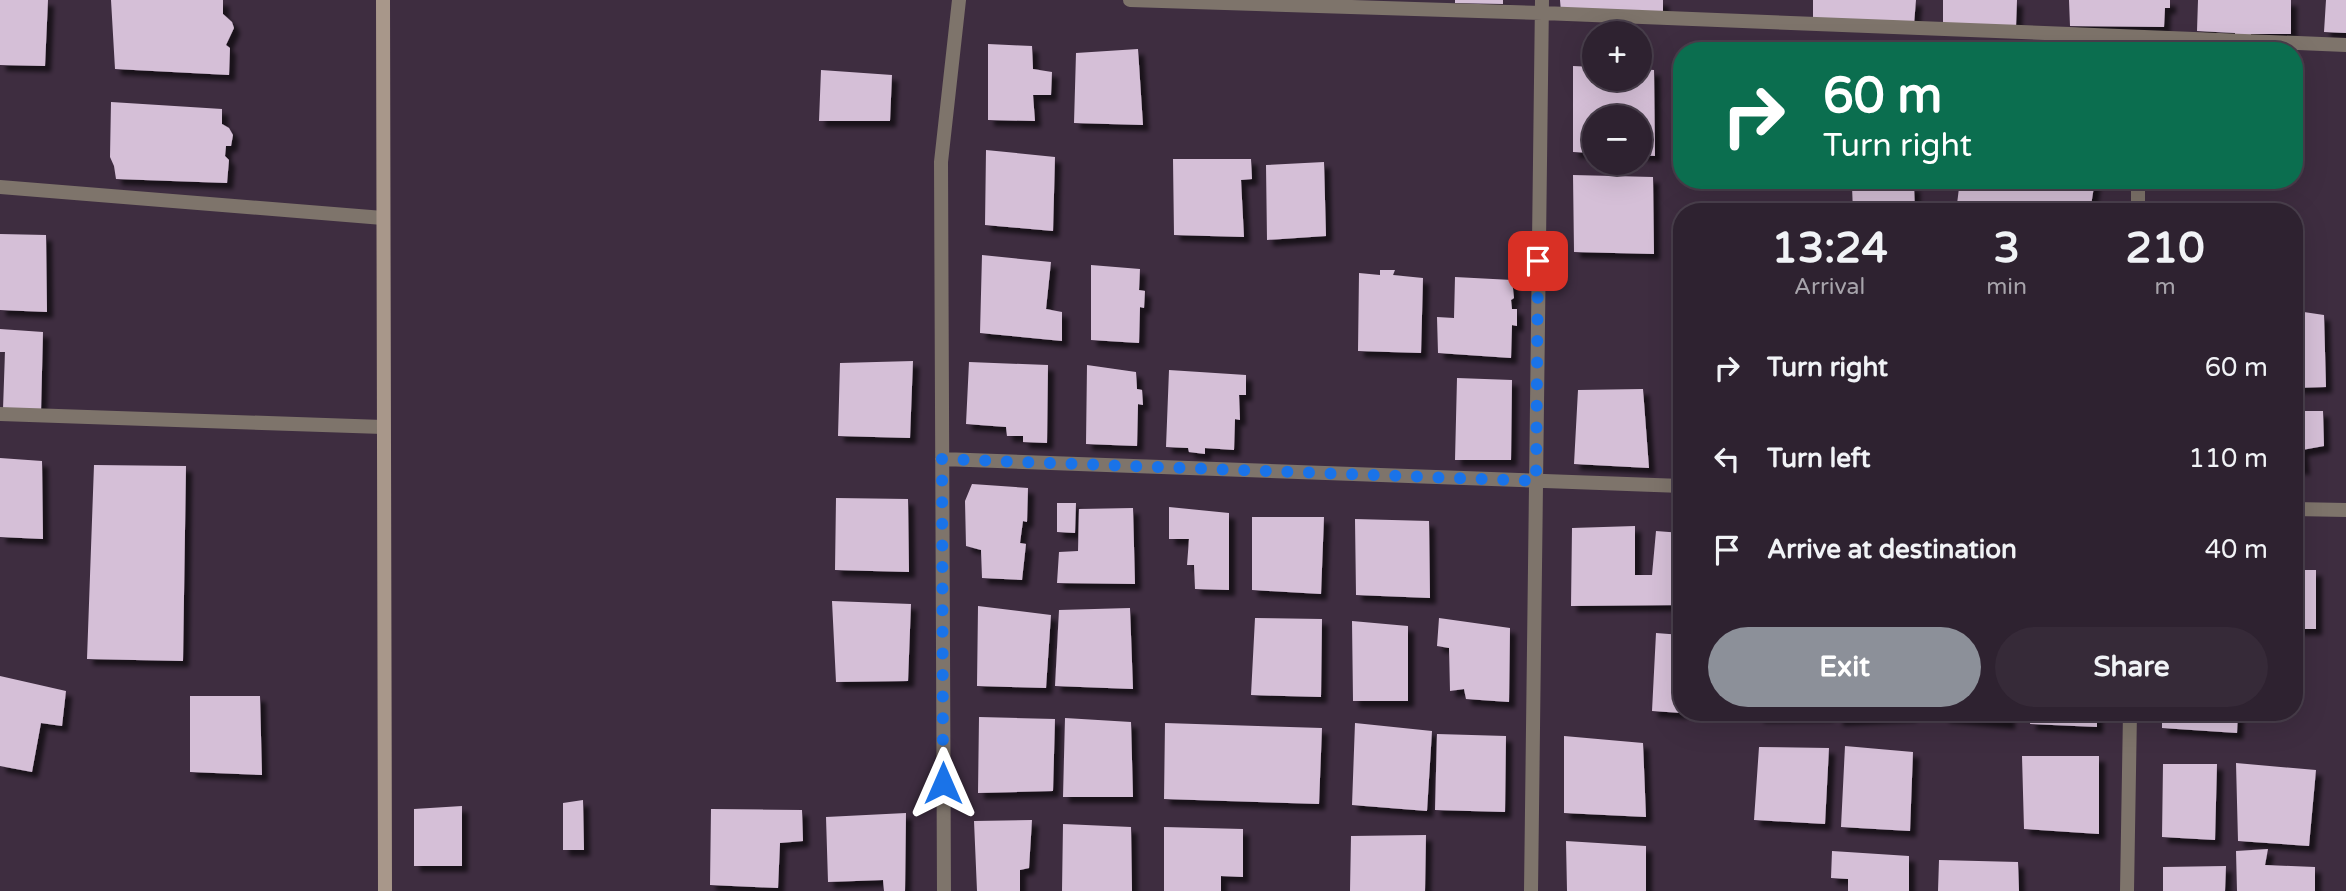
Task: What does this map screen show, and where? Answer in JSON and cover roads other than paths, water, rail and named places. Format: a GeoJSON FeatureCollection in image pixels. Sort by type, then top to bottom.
{"type":"FeatureCollection","features":[{"type":"Feature","properties":{"kind":"street"},"geometry":{"type":"LineString","coordinates":[[383,0],[385,891]]}},
{"type":"Feature","properties":{"kind":"street"},"geometry":{"type":"LineString","coordinates":[[944,891],[941,162],[959,0]]}},
{"type":"Feature","properties":{"kind":"street"},"geometry":{"type":"LineString","coordinates":[[1130,0],[1542,6],[2109,42]]}},
{"type":"Feature","properties":{"kind":"street"},"geometry":{"type":"LineString","coordinates":[[1531,891],[1542,6]]}},
{"type":"Feature","properties":{"kind":"street"},"geometry":{"type":"LineString","coordinates":[[2303,45],[2346,45]]}},
{"type":"Feature","properties":{"kind":"street"},"geometry":{"type":"LineString","coordinates":[[0,187],[383,218]]}},
{"type":"Feature","properties":{"kind":"street"},"geometry":{"type":"LineString","coordinates":[[0,414],[383,427]]}},
{"type":"Feature","properties":{"kind":"street"},"geometry":{"type":"LineString","coordinates":[[942,459],[1673,486]]}},
{"type":"Feature","properties":{"kind":"street"},"geometry":{"type":"LineString","coordinates":[[2303,509],[2346,510]]}},
{"type":"Feature","properties":{"kind":"street"},"geometry":{"type":"LineString","coordinates":[[2127,891],[2130,721]]}}]}
